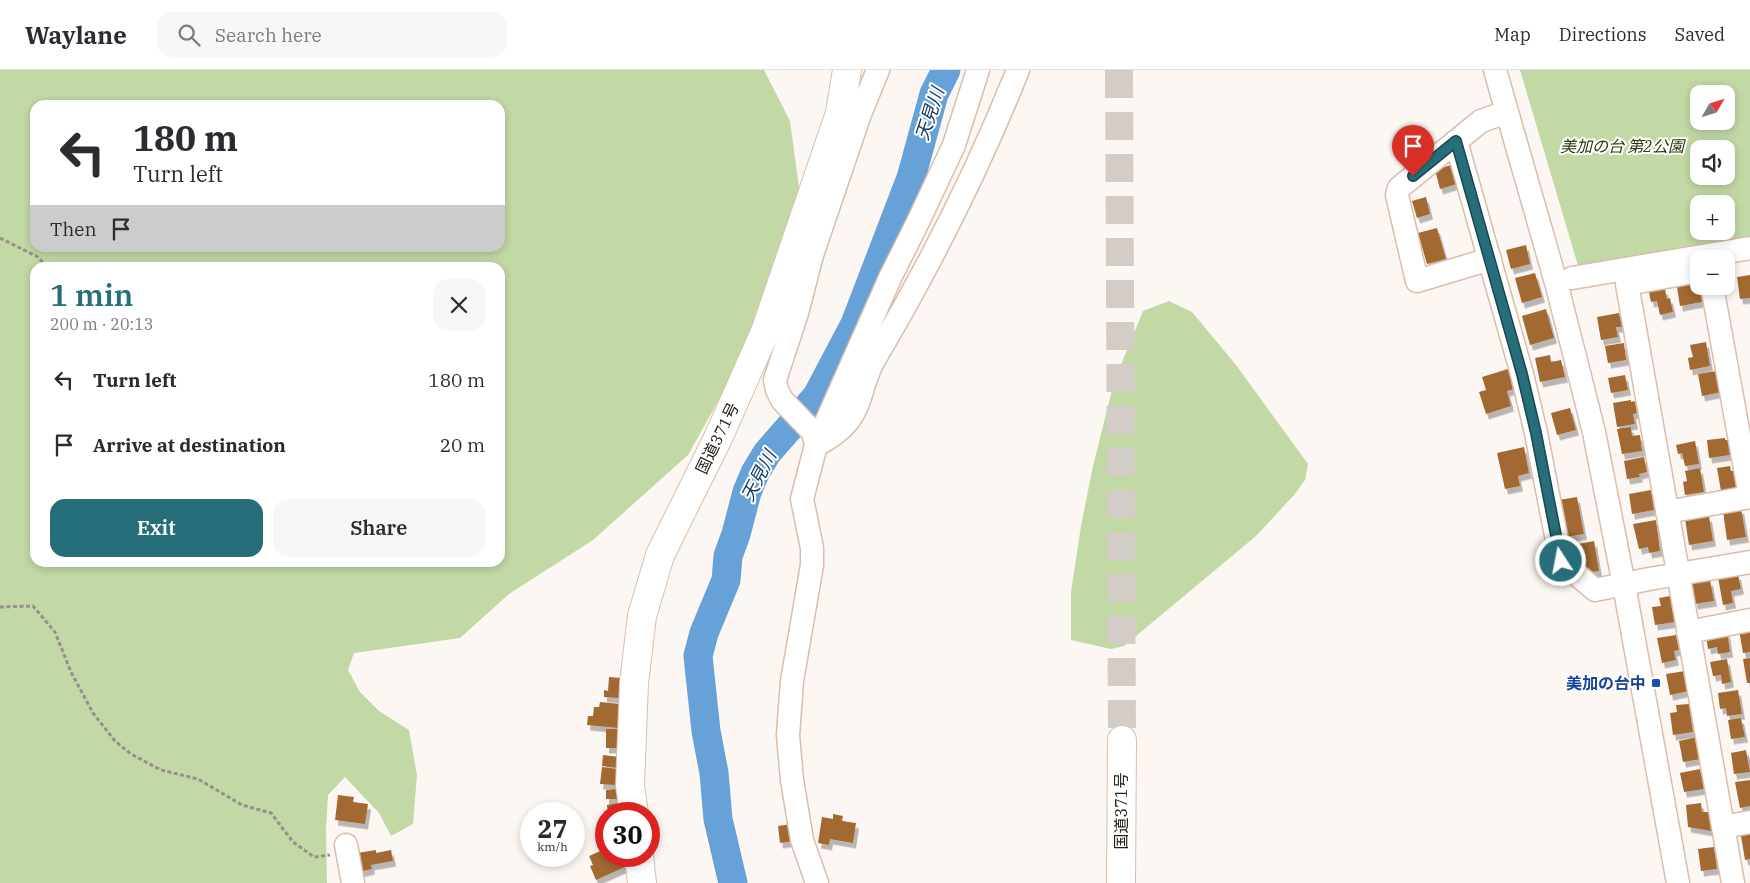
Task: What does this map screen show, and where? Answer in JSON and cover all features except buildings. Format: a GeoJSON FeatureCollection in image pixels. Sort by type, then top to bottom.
{"type":"FeatureCollection","features":[{"type":"Feature","properties":{"kind":"highway","name":"国道371号"},"geometry":{"type":"LineString","coordinates":[[632,802],[630,785],[634,683],[644,608],[660,555],[722,430],[765,332],[840,113],[847,70]]}},
{"type":"Feature","properties":{"kind":"highway","name":"国道371号"},"geometry":{"type":"LineString","coordinates":[[1121,883],[1122,740]]}},
{"type":"Feature","properties":{"kind":"highway"},"geometry":{"type":"LineString","coordinates":[[640,867],[642,883]]}},
{"type":"Feature","properties":{"kind":"street"},"geometry":{"type":"LineString","coordinates":[[878,70],[860,114],[812,255],[797,314],[775,380],[782,400],[815,438],[828,439],[842,428],[855,411],[872,362],[941,240],[995,126],[1018,70]]}},
{"type":"Feature","properties":{"kind":"street"},"geometry":{"type":"LineString","coordinates":[[817,883],[802,840],[792,780],[788,735],[792,681],[812,565],[812,548],[802,499],[815,438],[954,145],[978,70]]}},
{"type":"Feature","properties":{"kind":"street"},"geometry":{"type":"LineString","coordinates":[[1495,70],[1557,286],[1594,432],[1624,584],[1678,883]]}},
{"type":"Feature","properties":{"kind":"street"},"geometry":{"type":"LineString","coordinates":[[1490,259],[1417,280],[1397,194],[1399,188],[1481,121],[1507,112]]}},
{"type":"Feature","properties":{"kind":"street"},"geometry":{"type":"LineString","coordinates":[[1456,141],[1522,374],[1536,433],[1561,561],[1595,590],[1750,562]]}},
{"type":"Feature","properties":{"kind":"street"},"geometry":{"type":"LineString","coordinates":[[1572,278],[1750,248]]}},
{"type":"Feature","properties":{"kind":"street"},"geometry":{"type":"LineString","coordinates":[[1735,264],[1750,262]]}},
{"type":"Feature","properties":{"kind":"street"},"geometry":{"type":"LineString","coordinates":[[1690,273],[1627,284],[1733,883]]}},
{"type":"Feature","properties":{"kind":"street"},"geometry":{"type":"LineString","coordinates":[[1667,512],[1750,497],[1714,295]]}},
{"type":"Feature","properties":{"kind":"street"},"geometry":{"type":"LineString","coordinates":[[1688,632],[1750,620]]}},
{"type":"Feature","properties":{"kind":"street"},"geometry":{"type":"LineString","coordinates":[[1723,826],[1750,822]]}},
{"type":"Feature","properties":{"kind":"street"},"geometry":{"type":"LineString","coordinates":[[347,850],[353,883]]}},
{"type":"Feature","properties":{"kind":"path"},"geometry":{"type":"LineString","coordinates":[[0,238],[38,256],[43,262]]}},
{"type":"Feature","properties":{"kind":"path"},"geometry":{"type":"LineString","coordinates":[[0,606],[33,606],[55,632],[71,672],[93,714],[115,741],[131,754],[161,770],[198,779],[242,805],[271,813],[293,842],[314,856],[347,850]]}},
{"type":"Feature","properties":{"kind":"green space"},"geometry":{"type":"Polygon","coordinates":[[[0,70],[764,70],[790,121],[800,195],[773,287],[735,371],[688,455],[593,540],[509,594],[460,638],[354,653],[348,670],[360,692],[379,711],[409,730],[417,775],[413,824],[391,836],[379,813],[345,777],[328,795],[326,829],[327,883],[0,883],[0,70]]]}},
{"type":"Feature","properties":{"kind":"green space","name":"美加の台 第2公園"},"geometry":{"type":"Polygon","coordinates":[[[1520,70],[1750,70],[1750,241],[1579,269],[1520,70]]]}},
{"type":"Feature","properties":{"kind":"green space"},"geometry":{"type":"Polygon","coordinates":[[[1169,301],[1192,312],[1236,365],[1308,464],[1305,480],[1294,495],[1256,536],[1124,646],[1111,649],[1071,640],[1071,592],[1081,526],[1093,466],[1114,382],[1143,311],[1169,301]]]}},
{"type":"Feature","properties":{"kind":"waterway","name":"天見川"},"geometry":{"type":"LineString","coordinates":[[733,883],[718,819],[714,773],[706,731],[698,656],[704,633],[726,580],[728,556],[747,492],[755,473],[767,453],[817,396],[855,324],[911,178],[934,94],[946,70]]}},
{"type":"Feature","properties":{"kind":"tunnel"},"geometry":{"type":"LineString","coordinates":[[1119,70],[1122,740]]}},
{"type":"Feature","properties":{"kind":"place","name":"美加の台中"},"geometry":{"type":"Point","coordinates":[1656,683]}},
{"type":"Feature","properties":{"kind":"route"},"geometry":{"type":"LineString","coordinates":[[1413,176],[1456,141],[1522,374],[1536,433],[1561,561]]}}]}
